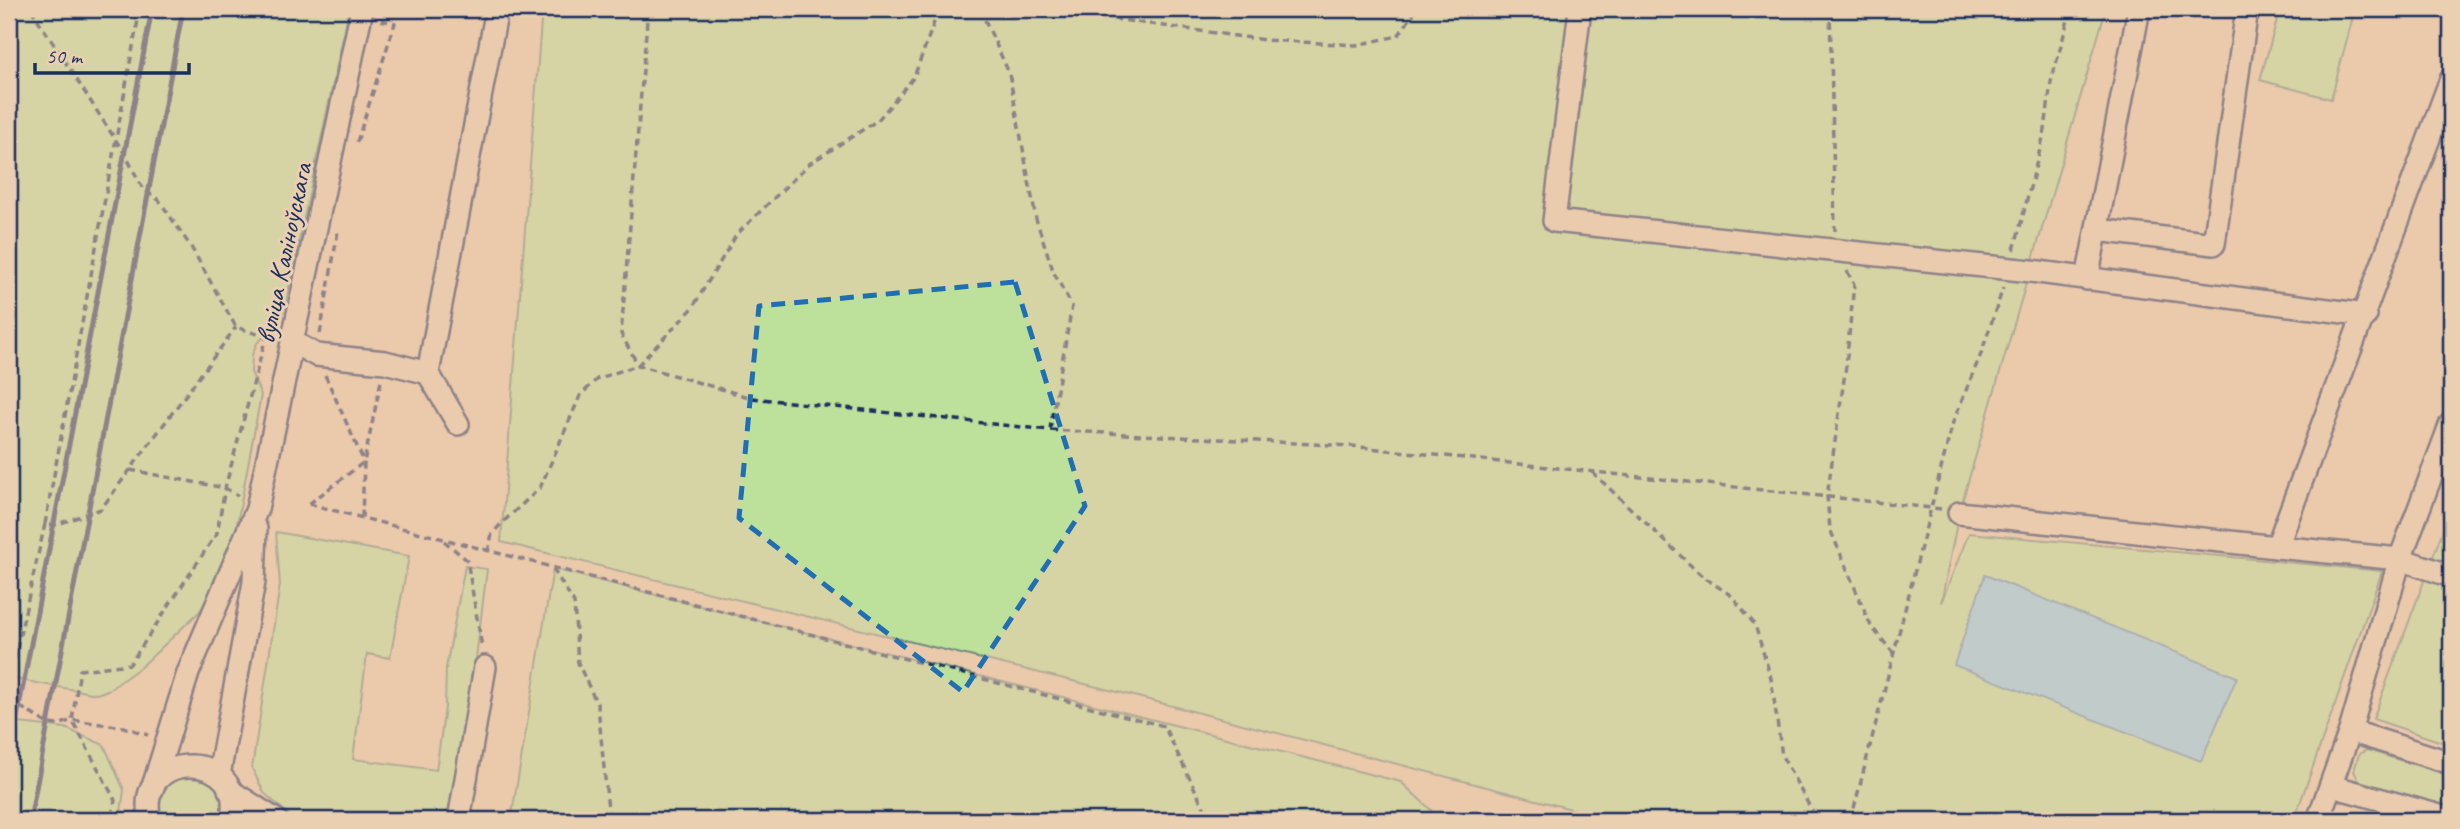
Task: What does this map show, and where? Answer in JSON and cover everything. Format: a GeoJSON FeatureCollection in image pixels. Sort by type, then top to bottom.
{"type":"FeatureCollection","features":[{"type":"Feature","properties":{"kind":"street","name":"вуліца Каліноўскага"},"geometry":{"type":"LineString","coordinates":[[231,820],[233,804],[224,783],[254,582],[257,509],[362,9]]}},
{"type":"Feature","properties":{"kind":"street"},"geometry":{"type":"LineString","coordinates":[[458,424],[428,373],[497,9]]}},
{"type":"Feature","properties":{"kind":"street"},"geometry":{"type":"LineString","coordinates":[[1580,9],[1555,221],[2009,270],[2365,314]]}},
{"type":"Feature","properties":{"kind":"street"},"geometry":{"type":"LineString","coordinates":[[2087,279],[2139,9]]}},
{"type":"Feature","properties":{"kind":"street"},"geometry":{"type":"LineString","coordinates":[[2097,230],[2214,244],[2247,9]]}},
{"type":"Feature","properties":{"kind":"street"},"geometry":{"type":"LineString","coordinates":[[2277,547],[2451,79]]}},
{"type":"Feature","properties":{"kind":"street"},"geometry":{"type":"LineString","coordinates":[[293,342],[316,355],[385,362],[428,373]]}},
{"type":"Feature","properties":{"kind":"street"},"geometry":{"type":"LineString","coordinates":[[2318,820],[2350,731],[2400,559],[2451,423]]}},
{"type":"Feature","properties":{"kind":"street","name":"вуліца Каліноўскага"},"geometry":{"type":"LineString","coordinates":[[150,820],[148,801],[188,673],[257,509]]}},
{"type":"Feature","properties":{"kind":"street"},"geometry":{"type":"LineString","coordinates":[[1959,513],[2400,559],[2451,576]]}},
{"type":"Feature","properties":{"kind":"street"},"geometry":{"type":"LineString","coordinates":[[459,820],[485,667]]}},
{"type":"Feature","properties":{"kind":"street"},"geometry":{"type":"LineString","coordinates":[[2350,731],[2451,763]]}},
{"type":"Feature","properties":{"kind":"street"},"geometry":{"type":"LineString","coordinates":[[152,790],[158,780],[177,767],[199,766],[276,820]]}},
{"type":"Feature","properties":{"kind":"street"},"geometry":{"type":"LineString","coordinates":[[2332,786],[2451,819]]}},
{"type":"Feature","properties":{"kind":"path"},"geometry":{"type":"LineString","coordinates":[[31,9],[118,144],[143,189],[159,200],[191,247],[236,327],[266,337],[225,488],[217,533],[130,664],[80,670],[72,720],[115,800],[111,820]]}},
{"type":"Feature","properties":{"kind":"path"},"geometry":{"type":"LineString","coordinates":[[9,683],[46,524],[118,144],[140,9]]}},
{"type":"Feature","properties":{"kind":"path"},"geometry":{"type":"LineString","coordinates":[[648,9],[621,334],[638,365],[752,398],[1049,430],[1352,446],[1931,507],[1959,513]]}},
{"type":"Feature","properties":{"kind":"path"},"geometry":{"type":"LineString","coordinates":[[488,552],[492,534],[540,488],[580,396],[597,379],[638,365],[691,310],[737,234],[809,164],[878,120],[914,77],[939,9]]}},
{"type":"Feature","properties":{"kind":"path"},"geometry":{"type":"LineString","coordinates":[[980,9],[1009,73],[1036,219],[1054,273],[1072,306],[1049,430]]}},
{"type":"Feature","properties":{"kind":"path"},"geometry":{"type":"LineString","coordinates":[[1042,9],[1265,40],[1356,45],[1398,36],[1417,9]]}},
{"type":"Feature","properties":{"kind":"path"},"geometry":{"type":"LineString","coordinates":[[1830,9],[1836,252],[1854,284],[1846,366],[1826,496],[1830,529],[1871,626],[1894,654]]}},
{"type":"Feature","properties":{"kind":"path"},"geometry":{"type":"LineString","coordinates":[[1851,820],[1953,422],[1981,355],[2009,270],[2045,130],[2052,82],[2071,9]]}},
{"type":"Feature","properties":{"kind":"path"},"geometry":{"type":"LineString","coordinates":[[356,144],[395,23]]}},
{"type":"Feature","properties":{"kind":"path"},"geometry":{"type":"LineString","coordinates":[[340,222],[316,355],[364,462]]}},
{"type":"Feature","properties":{"kind":"path"},"geometry":{"type":"LineString","coordinates":[[46,524],[55,526],[101,509],[236,327]]}},
{"type":"Feature","properties":{"kind":"path"},"geometry":{"type":"LineString","coordinates":[[362,518],[364,462],[385,362]]}},
{"type":"Feature","properties":{"kind":"path"},"geometry":{"type":"LineString","coordinates":[[364,462],[309,504],[1164,726],[1210,820]]}},
{"type":"Feature","properties":{"kind":"path"},"geometry":{"type":"LineString","coordinates":[[130,470],[225,488],[257,509]]}},
{"type":"Feature","properties":{"kind":"path"},"geometry":{"type":"LineString","coordinates":[[1590,471],[1702,576],[1732,596],[1755,625],[1771,678],[1782,756],[1817,820]]}},
{"type":"Feature","properties":{"kind":"path"},"geometry":{"type":"LineString","coordinates":[[442,540],[467,560],[485,667]]}},
{"type":"Feature","properties":{"kind":"path"},"geometry":{"type":"LineString","coordinates":[[553,569],[574,603],[578,663],[598,706],[609,820]]}},
{"type":"Feature","properties":{"kind":"path"},"geometry":{"type":"LineString","coordinates":[[9,711],[19,706],[48,724],[59,725],[72,720],[124,727],[167,741]]}},
{"type":"Feature","properties":{"kind":"highlighted area"},"geometry":{"type":"Polygon","coordinates":[[[1015,282],[1085,506],[963,692],[739,518],[759,306],[1015,282]]]}},
{"type":"Feature","properties":{"kind":"green space"},"geometry":{"type":"Polygon","coordinates":[[[9,9],[349,9],[286,302],[280,322],[257,343],[252,355],[251,372],[261,395],[235,535],[224,570],[200,611],[142,666],[110,689],[97,694],[9,678],[9,9]]]}},
{"type":"Feature","properties":{"kind":"green space"},"geometry":{"type":"Polygon","coordinates":[[[542,9],[2106,9],[1959,513],[1941,603],[1969,533],[2382,571],[2294,820],[1614,820],[1130,695],[501,542],[542,9]]]}},
{"type":"Feature","properties":{"kind":"green space"},"geometry":{"type":"Polygon","coordinates":[[[2280,9],[2355,9],[2331,99],[2260,80],[2280,9]]]}},
{"type":"Feature","properties":{"kind":"green space"},"geometry":{"type":"Polygon","coordinates":[[[2451,508],[2451,745],[2373,719],[2451,508]]]}},
{"type":"Feature","properties":{"kind":"green space"},"geometry":{"type":"Polygon","coordinates":[[[276,532],[409,556],[390,658],[367,654],[353,759],[436,770],[445,708],[446,668],[465,566],[487,569],[456,820],[295,820],[264,793],[252,768],[280,585],[276,532]]]}},
{"type":"Feature","properties":{"kind":"green space"},"geometry":{"type":"Polygon","coordinates":[[[553,569],[1401,782],[1431,810],[1429,820],[511,820],[553,569]]]}},
{"type":"Feature","properties":{"kind":"green space"},"geometry":{"type":"Polygon","coordinates":[[[9,722],[65,728],[104,745],[124,790],[120,820],[9,820],[9,722]]]}},
{"type":"Feature","properties":{"kind":"green space"},"geometry":{"type":"Polygon","coordinates":[[[2367,750],[2451,776],[2451,810],[2360,784],[2354,771],[2359,754],[2367,750]]]}},
{"type":"Feature","properties":{"kind":"green space"},"geometry":{"type":"Polygon","coordinates":[[[189,770],[223,788],[226,820],[158,820],[158,800],[162,788],[189,770]]]}},
{"type":"Feature","properties":{"kind":"water"},"geometry":{"type":"Polygon","coordinates":[[[1985,575],[2237,677],[2201,761],[1954,665],[1985,575]]]}},
{"type":"Feature","properties":{"kind":"railway"},"geometry":{"type":"LineString","coordinates":[[9,759],[152,9]]}},
{"type":"Feature","properties":{"kind":"railway"},"geometry":{"type":"LineString","coordinates":[[30,820],[183,9]]}}]}
